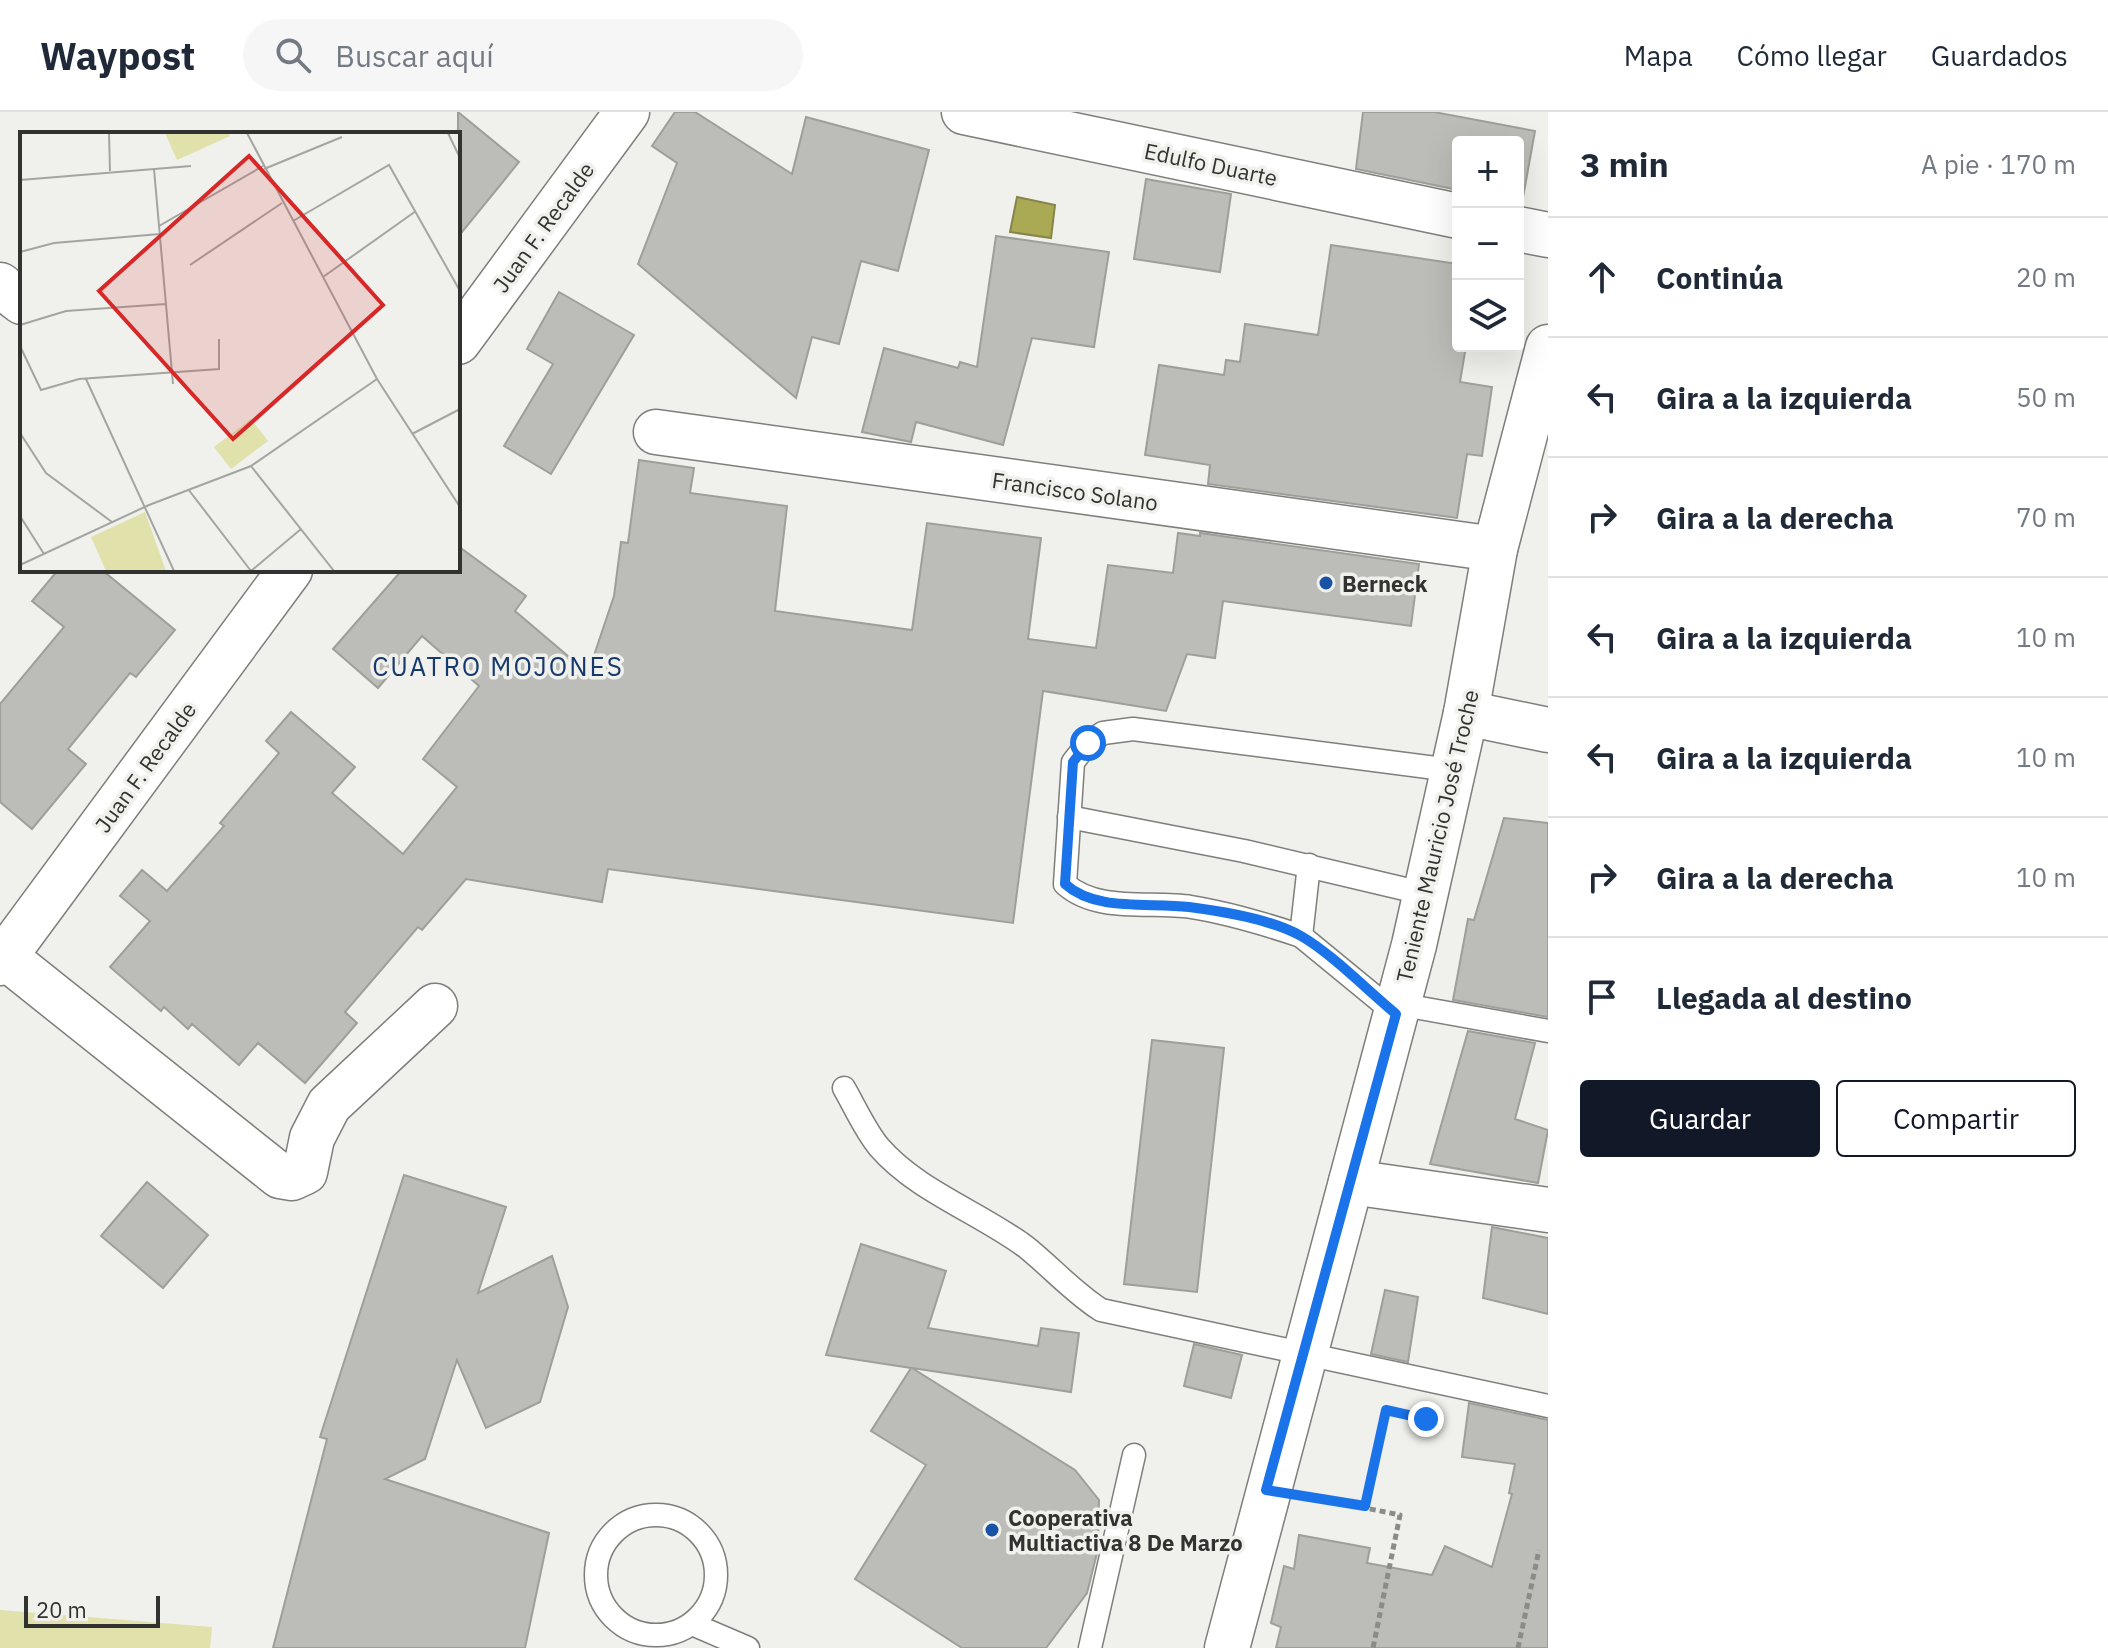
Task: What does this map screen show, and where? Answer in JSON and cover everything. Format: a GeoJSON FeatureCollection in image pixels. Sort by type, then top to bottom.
{"type":"FeatureCollection","features":[{"type":"Feature","properties":{"kind":"street","name":"Juan F. Recalde"},"geometry":{"type":"LineString","coordinates":[[460,339],[627,112]]}},
{"type":"Feature","properties":{"kind":"street","name":"Edulfo Duarte"},"geometry":{"type":"LineString","coordinates":[[964,112],[1452,215]]}},
{"type":"Feature","properties":{"kind":"street"},"geometry":{"type":"LineString","coordinates":[[1524,230],[1548,235]]}},
{"type":"Feature","properties":{"kind":"street"},"geometry":{"type":"LineString","coordinates":[[0,285],[20,300]]}},
{"type":"Feature","properties":{"kind":"street","name":"Teniente Mauricio José Troche"},"geometry":{"type":"LineString","coordinates":[[1227,1648],[1266,1490],[1426,894],[1466,713],[1495,549],[1548,347]]}},
{"type":"Feature","properties":{"kind":"street","name":"Francisco Solano"},"geometry":{"type":"LineString","coordinates":[[656,432],[1495,549]]}},
{"type":"Feature","properties":{"kind":"street","name":"Juan F. Recalde"},"geometry":{"type":"LineString","coordinates":[[2,957],[289,572]]}},
{"type":"Feature","properties":{"kind":"street"},"geometry":{"type":"LineString","coordinates":[[1466,713],[1548,730]]}},
{"type":"Feature","properties":{"kind":"street"},"geometry":{"type":"LineString","coordinates":[[2,957],[280,1176],[292,1178],[305,1172],[312,1138],[329,1105],[435,1006]]}},
{"type":"Feature","properties":{"kind":"street"},"geometry":{"type":"LineString","coordinates":[[1351,1182],[1548,1210]]}},
{"type":"Feature","properties":{"kind":"lane"},"geometry":{"type":"LineString","coordinates":[[1451,770],[1133,729],[1103,733],[1088,743],[1073,762],[1065,884],[1076,894],[1093,900],[1189,907],[1243,917],[1301,936],[1397,1009],[1548,1031]]}},
{"type":"Feature","properties":{"kind":"lane"},"geometry":{"type":"LineString","coordinates":[[1069,817],[1309,865],[1426,894]]}},
{"type":"Feature","properties":{"kind":"lane"},"geometry":{"type":"LineString","coordinates":[[1301,936],[1309,865]]}},
{"type":"Feature","properties":{"kind":"lane"},"geometry":{"type":"LineString","coordinates":[[844,1088],[879,1147],[926,1186],[983,1217],[1029,1249],[1077,1295],[1101,1310],[1548,1406]]}},
{"type":"Feature","properties":{"kind":"lane"},"geometry":{"type":"LineString","coordinates":[[1090,1648],[1134,1455]]}},
{"type":"Feature","properties":{"kind":"lane"},"geometry":{"type":"LineString","coordinates":[[692,1624],[707,1609],[715,1589],[717,1568],[710,1548],[698,1531],[680,1520],[660,1515],[639,1517],[620,1526],[606,1542],[597,1562],[596,1582],[603,1603],[615,1619],[633,1631],[653,1636],[674,1633],[692,1624],[748,1648]]}},
{"type":"Feature","properties":{"kind":"path"},"geometry":{"type":"LineString","coordinates":[[1365,1506],[1386,1410],[1426,1419]]}},
{"type":"Feature","properties":{"kind":"path"},"geometry":{"type":"LineString","coordinates":[[1266,1490],[1365,1506],[1400,1515],[1373,1648]]}},
{"type":"Feature","properties":{"kind":"path"},"geometry":{"type":"LineString","coordinates":[[1518,1648],[1539,1550]]}},
{"type":"Feature","properties":{"kind":"green space"},"geometry":{"type":"Polygon","coordinates":[[[0,1610],[212,1627],[210,1648],[0,1648],[0,1610]]]}},
{"type":"Feature","properties":{"kind":"shaded area"},"geometry":{"type":"Polygon","coordinates":[[[1017,197],[1055,205],[1051,238],[1010,232],[1017,197]]]}},
{"type":"Feature","properties":{"kind":"building"},"geometry":{"type":"Polygon","coordinates":[[[458,112],[519,162],[460,235],[460,132],[458,112]]]}},
{"type":"Feature","properties":{"kind":"building"},"geometry":{"type":"Polygon","coordinates":[[[675,112],[695,112],[792,174],[806,117],[929,150],[898,271],[861,261],[839,344],[812,337],[796,398],[638,264],[677,163],[652,146],[675,112]]]}},
{"type":"Feature","properties":{"kind":"building"},"geometry":{"type":"Polygon","coordinates":[[[1363,112],[1434,112],[1535,131],[1524,192],[1524,136],[1452,136],[1452,189],[1356,169],[1363,112]]]}},
{"type":"Feature","properties":{"kind":"building"},"geometry":{"type":"Polygon","coordinates":[[[1146,179],[1231,194],[1220,272],[1134,259],[1146,179]]]}},
{"type":"Feature","properties":{"kind":"building"},"geometry":{"type":"Polygon","coordinates":[[[996,236],[1109,252],[1094,347],[1032,338],[1003,445],[916,422],[911,442],[862,432],[884,348],[958,368],[960,362],[977,367],[996,236]]]}},
{"type":"Feature","properties":{"kind":"building"},"geometry":{"type":"Polygon","coordinates":[[[1331,245],[1452,263],[1452,352],[1465,352],[1460,382],[1492,387],[1482,456],[1467,454],[1457,518],[1208,484],[1210,465],[1145,455],[1159,365],[1224,375],[1226,360],[1240,362],[1245,324],[1318,335],[1331,245]]]}},
{"type":"Feature","properties":{"kind":"building"},"geometry":{"type":"Polygon","coordinates":[[[559,292],[634,335],[551,474],[504,446],[553,364],[527,349],[559,292]]]}},
{"type":"Feature","properties":{"kind":"building"},"geometry":{"type":"Polygon","coordinates":[[[639,460],[694,468],[690,493],[787,506],[775,611],[912,630],[927,523],[1041,538],[1028,639],[1096,648],[1108,565],[1173,573],[1178,533],[1200,536],[1200,533],[1419,564],[1411,626],[1223,601],[1215,658],[1187,654],[1166,711],[1043,691],[1013,923],[608,869],[602,902],[466,879],[422,930],[418,927],[345,1012],[357,1023],[305,1083],[258,1043],[239,1065],[192,1024],[188,1029],[164,1007],[161,1011],[110,967],[150,921],[120,896],[142,870],[167,891],[224,826],[220,823],[279,753],[266,741],[291,712],[355,767],[332,793],[403,854],[457,787],[423,759],[479,686],[422,636],[378,688],[333,649],[400,572],[460,572],[460,547],[526,596],[515,611],[588,673],[614,596],[621,542],[628,543],[639,460]]]}},
{"type":"Feature","properties":{"kind":"building"},"geometry":{"type":"Polygon","coordinates":[[[56,572],[104,572],[175,630],[136,677],[130,673],[68,749],[86,764],[32,829],[0,802],[0,704],[64,627],[32,601],[56,572]]]}},
{"type":"Feature","properties":{"kind":"building"},"geometry":{"type":"Polygon","coordinates":[[[1504,818],[1548,823],[1548,1017],[1453,1000],[1468,919],[1474,920],[1504,818]]]}},
{"type":"Feature","properties":{"kind":"building"},"geometry":{"type":"Polygon","coordinates":[[[1468,1031],[1535,1043],[1515,1119],[1548,1130],[1538,1183],[1430,1164],[1468,1031]]]}},
{"type":"Feature","properties":{"kind":"building"},"geometry":{"type":"Polygon","coordinates":[[[1152,1040],[1224,1048],[1197,1292],[1124,1284],[1152,1040]]]}},
{"type":"Feature","properties":{"kind":"building"},"geometry":{"type":"Polygon","coordinates":[[[404,1175],[506,1207],[478,1293],[552,1256],[568,1307],[540,1402],[486,1428],[457,1360],[425,1459],[385,1479],[549,1533],[525,1648],[273,1648],[327,1439],[320,1437],[404,1175]]]}},
{"type":"Feature","properties":{"kind":"building"},"geometry":{"type":"Polygon","coordinates":[[[147,1182],[208,1235],[163,1288],[101,1236],[147,1182]]]}},
{"type":"Feature","properties":{"kind":"building"},"geometry":{"type":"Polygon","coordinates":[[[1492,1227],[1548,1238],[1548,1314],[1483,1298],[1492,1227]]]}},
{"type":"Feature","properties":{"kind":"building","name":"Cooperativa Multiactiva 8 De Marzo"},"geometry":{"type":"Polygon","coordinates":[[[861,1244],[946,1271],[928,1328],[1038,1346],[1041,1328],[1079,1333],[1071,1392],[912,1368],[1075,1470],[1099,1500],[1098,1549],[1087,1593],[1046,1648],[962,1648],[855,1579],[926,1465],[871,1431],[911,1368],[826,1355],[861,1244]]]}},
{"type":"Feature","properties":{"kind":"building"},"geometry":{"type":"Polygon","coordinates":[[[1385,1290],[1418,1297],[1408,1362],[1371,1354],[1385,1290]]]}},
{"type":"Feature","properties":{"kind":"building"},"geometry":{"type":"Polygon","coordinates":[[[1194,1344],[1242,1355],[1231,1398],[1184,1386],[1194,1344]]]}},
{"type":"Feature","properties":{"kind":"building"},"geometry":{"type":"Polygon","coordinates":[[[1469,1403],[1548,1420],[1548,1648],[1276,1648],[1281,1627],[1271,1623],[1284,1566],[1294,1569],[1299,1535],[1370,1548],[1367,1563],[1432,1575],[1445,1546],[1492,1567],[1512,1494],[1509,1493],[1515,1464],[1462,1457],[1469,1403]]]}},
{"type":"Feature","properties":{"kind":"place","name":"Berneck"},"geometry":{"type":"Point","coordinates":[1326,583]}},
{"type":"Feature","properties":{"kind":"place","name":"Cooperativa Multiactiva 8 De Marzo"},"geometry":{"type":"Point","coordinates":[992,1530]}},
{"type":"Feature","properties":{"kind":"district","name":"CUATRO MOJONES"},"geometry":{"type":"Point","coordinates":[498,666]}},
{"type":"Feature","properties":{"kind":"route"},"geometry":{"type":"LineString","coordinates":[[1088,743],[1073,762],[1065,884],[1076,894],[1093,900],[1189,907],[1243,917],[1301,936],[1396,1014],[1266,1490],[1365,1506],[1386,1410],[1426,1419]]}}]}
